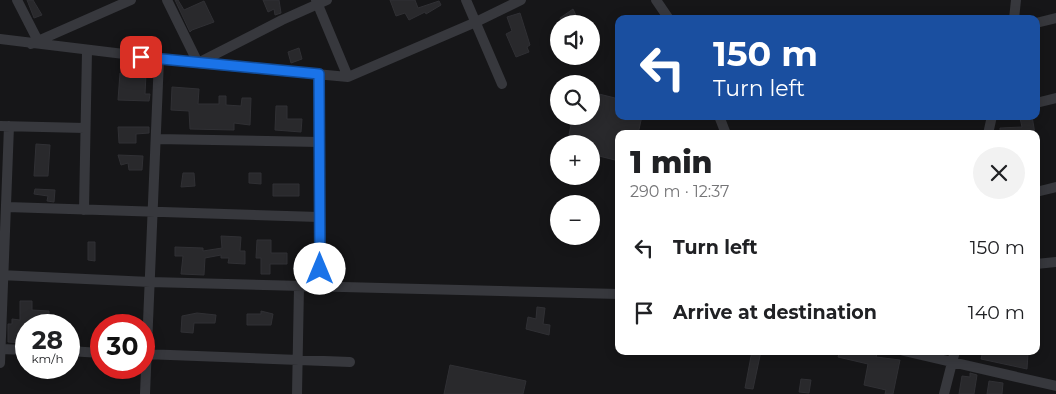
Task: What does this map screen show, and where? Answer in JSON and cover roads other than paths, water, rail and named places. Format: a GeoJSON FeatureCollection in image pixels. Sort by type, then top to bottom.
{"type":"FeatureCollection","features":[{"type":"Feature","properties":{"kind":"street"},"geometry":{"type":"LineString","coordinates":[[17,0],[35,43]]}},
{"type":"Feature","properties":{"kind":"street"},"geometry":{"type":"LineString","coordinates":[[35,43],[131,0]]}},
{"type":"Feature","properties":{"kind":"street"},"geometry":{"type":"LineString","coordinates":[[167,0],[198,63]]}},
{"type":"Feature","properties":{"kind":"street"},"geometry":{"type":"LineString","coordinates":[[466,0],[502,84]]}},
{"type":"Feature","properties":{"kind":"street"},"geometry":{"type":"LineString","coordinates":[[0,39],[160,59],[348,77],[476,22],[521,0]]}},
{"type":"Feature","properties":{"kind":"street"},"geometry":{"type":"LineString","coordinates":[[656,0],[667,15]]}},
{"type":"Feature","properties":{"kind":"street"},"geometry":{"type":"LineString","coordinates":[[1014,15],[1016,0]]}},
{"type":"Feature","properties":{"kind":"street"},"geometry":{"type":"LineString","coordinates":[[198,63],[320,1],[348,77]]}},
{"type":"Feature","properties":{"kind":"street"},"geometry":{"type":"LineString","coordinates":[[1040,22],[1056,18]]}},
{"type":"Feature","properties":{"kind":"street"},"geometry":{"type":"LineString","coordinates":[[84,210],[87,51]]}},
{"type":"Feature","properties":{"kind":"street"},"geometry":{"type":"LineString","coordinates":[[148,314],[160,59]]}},
{"type":"Feature","properties":{"kind":"street"},"geometry":{"type":"LineString","coordinates":[[319,74],[320,286]]}},
{"type":"Feature","properties":{"kind":"street"},"geometry":{"type":"LineString","coordinates":[[1040,102],[1056,98]]}},
{"type":"Feature","properties":{"kind":"street"},"geometry":{"type":"LineString","coordinates":[[0,363],[2,275],[7,207],[5,126],[85,128]]}},
{"type":"Feature","properties":{"kind":"street"},"geometry":{"type":"LineString","coordinates":[[156,139],[319,142]]}},
{"type":"Feature","properties":{"kind":"street"},"geometry":{"type":"LineString","coordinates":[[1040,191],[1056,187]]}},
{"type":"Feature","properties":{"kind":"street"},"geometry":{"type":"LineString","coordinates":[[7,207],[320,217]]}},
{"type":"Feature","properties":{"kind":"street"},"geometry":{"type":"LineString","coordinates":[[1040,264],[1056,262]]}},
{"type":"Feature","properties":{"kind":"street"},"geometry":{"type":"LineString","coordinates":[[2,275],[150,282],[615,294]]}},
{"type":"Feature","properties":{"kind":"street"},"geometry":{"type":"LineString","coordinates":[[297,394],[300,360],[299,286]]}},
{"type":"Feature","properties":{"kind":"street"},"geometry":{"type":"LineString","coordinates":[[1,349],[15,350]]}},
{"type":"Feature","properties":{"kind":"street"},"geometry":{"type":"LineString","coordinates":[[155,354],[350,362]]}},
{"type":"Feature","properties":{"kind":"street"},"geometry":{"type":"LineString","coordinates":[[921,355],[1056,386]]}},
{"type":"Feature","properties":{"kind":"street"},"geometry":{"type":"LineString","coordinates":[[944,394],[954,355]]}},
{"type":"Feature","properties":{"kind":"street"},"geometry":{"type":"LineString","coordinates":[[145,379],[145,394]]}}]}
